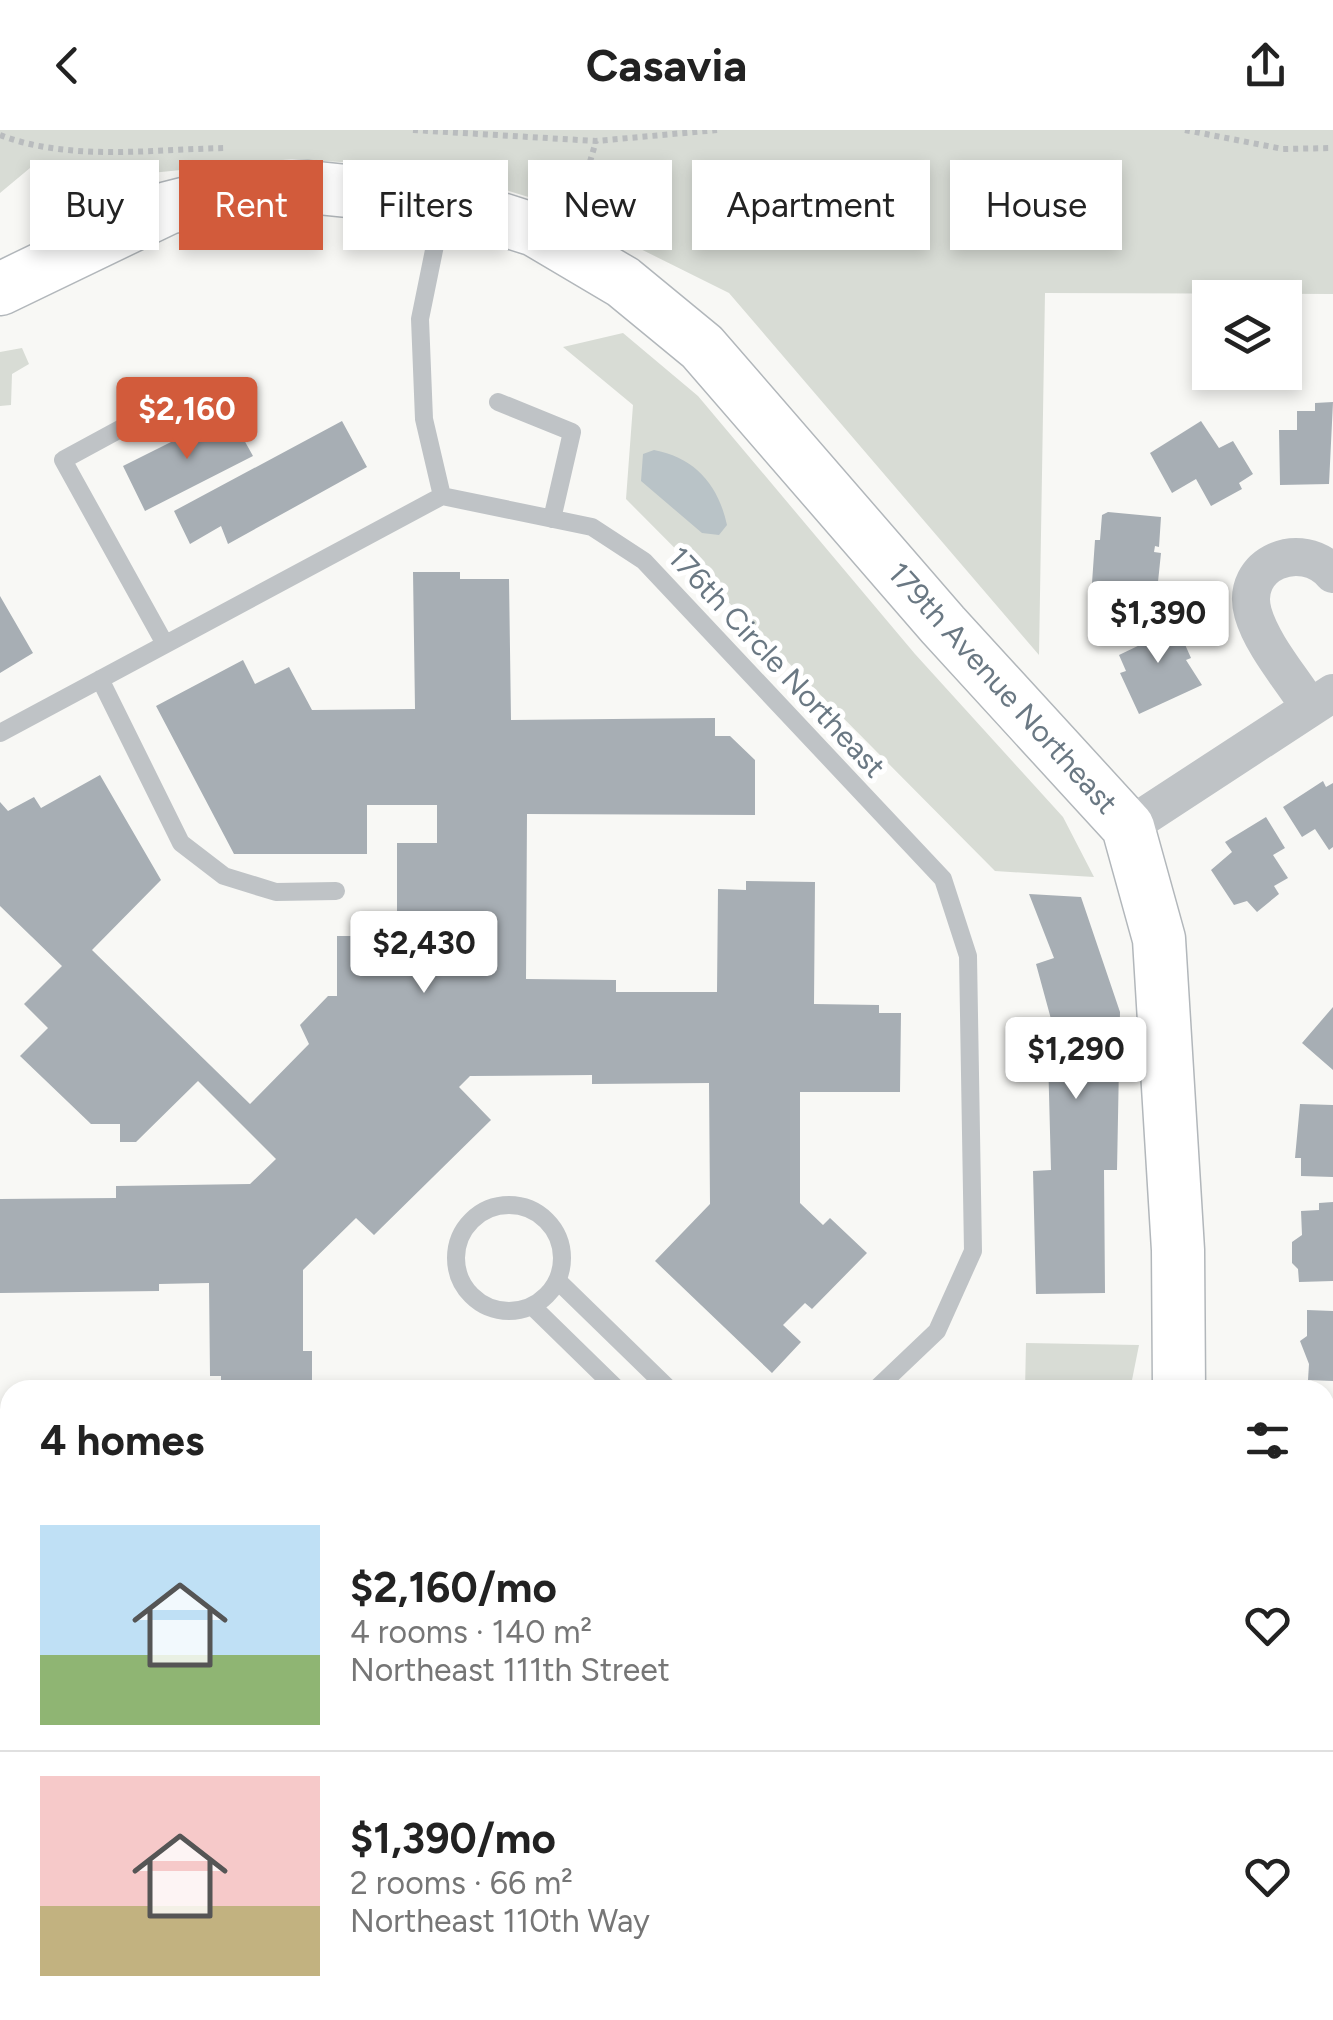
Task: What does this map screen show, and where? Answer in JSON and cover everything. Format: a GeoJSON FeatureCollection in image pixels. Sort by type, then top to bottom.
{"type":"FeatureCollection","features":[{"type":"Feature","properties":{"kind":"street","name":"179th Avenue Northeast"},"geometry":{"type":"LineString","coordinates":[[0,288],[168,208],[247,188],[343,190]]}},
{"type":"Feature","properties":{"kind":"street","name":"179th Avenue Northeast"},"geometry":{"type":"LineString","coordinates":[[508,221],[535,230],[623,282],[702,347],[943,624],[1128,827],[1159,940],[1178,1250],[1179,1380]]}},
{"type":"Feature","properties":{"kind":"street"},"geometry":{"type":"LineString","coordinates":[[1128,827],[1321,700],[1256,622],[1251,597],[1260,574],[1279,558],[1312,558],[1333,574]]}},
{"type":"Feature","properties":{"kind":"lane"},"geometry":{"type":"LineString","coordinates":[[0,733],[442,496],[424,419],[420,319],[434,250]]}},
{"type":"Feature","properties":{"kind":"lane"},"geometry":{"type":"LineString","coordinates":[[165,644],[63,460],[192,390]]}},
{"type":"Feature","properties":{"kind":"lane"},"geometry":{"type":"LineString","coordinates":[[498,402],[572,432],[552,519]]}},
{"type":"Feature","properties":{"kind":"lane","name":"176th Circle Northeast"},"geometry":{"type":"LineString","coordinates":[[442,496],[592,528],[644,561],[944,879],[968,956],[973,1251],[938,1331],[886,1380]]}},
{"type":"Feature","properties":{"kind":"lane"},"geometry":{"type":"LineString","coordinates":[[100,679],[181,843],[224,876],[276,892],[336,890]]}},
{"type":"Feature","properties":{"kind":"lane"},"geometry":{"type":"LineString","coordinates":[[498,1206],[529,1208],[542,1216],[560,1240],[563,1255],[558,1280],[532,1306],[505,1312],[490,1308],[466,1290],[459,1276],[457,1246],[472,1220],[498,1206]]}},
{"type":"Feature","properties":{"kind":"lane"},"geometry":{"type":"LineString","coordinates":[[558,1280],[660,1380]]}},
{"type":"Feature","properties":{"kind":"lane"},"geometry":{"type":"LineString","coordinates":[[532,1306],[608,1380]]}},
{"type":"Feature","properties":{"kind":"path"},"geometry":{"type":"LineString","coordinates":[[414,130],[596,141],[717,130]]}},
{"type":"Feature","properties":{"kind":"path"},"geometry":{"type":"LineString","coordinates":[[1184,130],[1283,148],[1333,148]]}},
{"type":"Feature","properties":{"kind":"path"},"geometry":{"type":"LineString","coordinates":[[591,160],[596,141]]}},
{"type":"Feature","properties":{"kind":"shaded area"},"geometry":{"type":"Polygon","coordinates":[[[0,130],[1333,130],[1333,294],[1302,294],[1302,280],[1192,280],[1192,294],[1045,293],[1039,655],[729,293],[643,250],[672,250],[672,160],[528,160],[528,197],[508,191],[508,160],[179,160],[179,170],[159,172],[159,160],[30,160],[30,168],[0,193],[0,130]]]}},
{"type":"Feature","properties":{"kind":"shaded area"},"geometry":{"type":"Polygon","coordinates":[[[623,333],[698,396],[915,654],[1063,817],[1094,877],[995,871],[626,499],[633,405],[563,347],[623,333]]]}},
{"type":"Feature","properties":{"kind":"shaded area"},"geometry":{"type":"Polygon","coordinates":[[[22,348],[29,364],[12,374],[11,405],[0,406],[0,352],[22,348]]]}},
{"type":"Feature","properties":{"kind":"shaded area"},"geometry":{"type":"Polygon","coordinates":[[[654,450],[693,466],[711,485],[727,525],[719,535],[702,533],[641,481],[643,454],[654,450]]]}},
{"type":"Feature","properties":{"kind":"shaded area"},"geometry":{"type":"Polygon","coordinates":[[[1026,1343],[1139,1345],[1132,1380],[1025,1380],[1026,1343]]]}},
{"type":"Feature","properties":{"kind":"building"},"geometry":{"type":"Polygon","coordinates":[[[1333,402],[1329,484],[1280,485],[1279,430],[1297,430],[1297,411],[1315,411],[1315,403],[1333,402]]]}},
{"type":"Feature","properties":{"kind":"building"},"geometry":{"type":"Polygon","coordinates":[[[229,413],[253,456],[145,511],[123,466],[229,413]]]}},
{"type":"Feature","properties":{"kind":"building"},"geometry":{"type":"Polygon","coordinates":[[[342,421],[367,467],[228,544],[221,526],[190,544],[174,511],[342,421]]]}},
{"type":"Feature","properties":{"kind":"building"},"geometry":{"type":"Polygon","coordinates":[[[1201,421],[1219,448],[1233,441],[1253,474],[1239,483],[1242,489],[1211,506],[1196,479],[1172,493],[1150,453],[1201,421]]]}},
{"type":"Feature","properties":{"kind":"building"},"geometry":{"type":"Polygon","coordinates":[[[1108,512],[1161,517],[1159,547],[1155,546],[1154,552],[1161,553],[1156,601],[1120,599],[1120,591],[1102,590],[1103,583],[1092,583],[1095,540],[1100,540],[1102,515],[1108,512]]]}},
{"type":"Feature","properties":{"kind":"building"},"geometry":{"type":"Polygon","coordinates":[[[413,572],[460,572],[460,579],[509,579],[511,720],[715,718],[715,736],[730,736],[755,760],[755,815],[527,814],[526,979],[616,980],[616,992],[717,992],[718,889],[746,890],[746,881],[815,882],[814,1004],[879,1005],[879,1013],[901,1013],[900,1092],[800,1092],[800,1203],[823,1225],[830,1218],[867,1253],[812,1309],[805,1303],[783,1325],[801,1342],[772,1373],[655,1261],[710,1204],[709,1083],[592,1084],[592,1075],[470,1076],[459,1087],[491,1120],[374,1235],[356,1218],[303,1270],[303,1351],[312,1351],[312,1380],[221,1380],[221,1376],[210,1376],[209,1283],[159,1284],[159,1291],[0,1293],[0,1199],[116,1198],[116,1186],[250,1184],[276,1159],[198,1081],[136,1142],[120,1142],[120,1124],[91,1124],[20,1056],[48,1028],[24,1004],[62,966],[0,906],[0,802],[8,811],[34,797],[41,808],[100,775],[161,880],[92,950],[250,1104],[309,1044],[300,1025],[328,996],[337,996],[337,936],[397,936],[397,843],[437,843],[437,805],[367,805],[367,854],[234,854],[156,706],[243,660],[255,684],[289,667],[312,710],[415,709],[413,572]]]}},
{"type":"Feature","properties":{"kind":"building"},"geometry":{"type":"Polygon","coordinates":[[[0,596],[33,653],[0,673],[0,596]]]}},
{"type":"Feature","properties":{"kind":"building"},"geometry":{"type":"Polygon","coordinates":[[[1171,613],[1191,658],[1186,660],[1202,685],[1139,714],[1120,673],[1126,671],[1119,655],[1144,643],[1137,629],[1171,613]]]}},
{"type":"Feature","properties":{"kind":"building"},"geometry":{"type":"Polygon","coordinates":[[[1323,781],[1326,787],[1333,783],[1333,847],[1329,850],[1315,829],[1302,837],[1283,807],[1323,781]]]}},
{"type":"Feature","properties":{"kind":"building"},"geometry":{"type":"Polygon","coordinates":[[[1266,817],[1285,848],[1273,855],[1288,878],[1274,886],[1279,894],[1257,912],[1247,901],[1234,905],[1211,870],[1232,852],[1225,842],[1266,817]]]}},
{"type":"Feature","properties":{"kind":"building"},"geometry":{"type":"Polygon","coordinates":[[[1029,894],[1081,897],[1120,1012],[1117,1170],[1104,1170],[1105,1293],[1036,1294],[1033,1171],[1051,1170],[1048,1056],[1031,1057],[1031,1039],[1054,1030],[1036,964],[1054,958],[1029,894]]]}},
{"type":"Feature","properties":{"kind":"building"},"geometry":{"type":"Polygon","coordinates":[[[1333,1007],[1333,1070],[1302,1043],[1333,1007]]]}},
{"type":"Feature","properties":{"kind":"building"},"geometry":{"type":"Polygon","coordinates":[[[1300,1104],[1333,1105],[1333,1177],[1301,1176],[1301,1158],[1295,1158],[1300,1104]]]}},
{"type":"Feature","properties":{"kind":"building"},"geometry":{"type":"Polygon","coordinates":[[[1333,1202],[1333,1281],[1299,1282],[1298,1269],[1292,1263],[1292,1242],[1302,1235],[1301,1211],[1319,1210],[1319,1203],[1333,1202]]]}},
{"type":"Feature","properties":{"kind":"building"},"geometry":{"type":"Polygon","coordinates":[[[1307,1310],[1333,1311],[1333,1380],[1308,1380],[1309,1364],[1300,1341],[1307,1336],[1307,1310]]]}}]}
